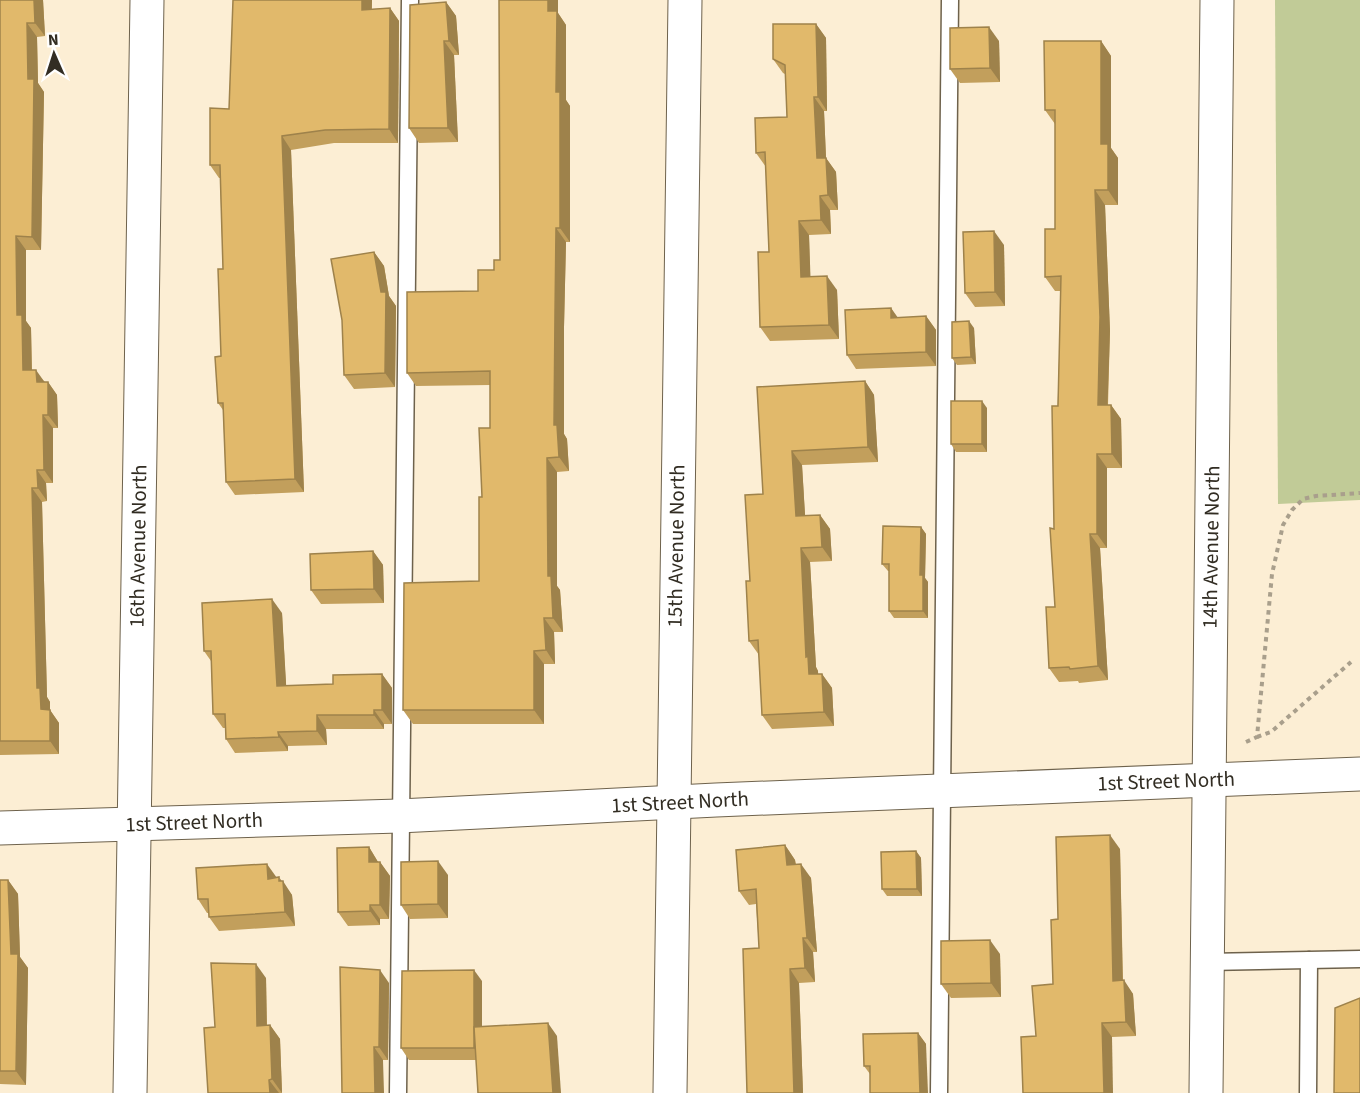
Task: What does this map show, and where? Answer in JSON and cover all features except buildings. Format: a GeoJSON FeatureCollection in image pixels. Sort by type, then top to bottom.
{"type":"FeatureCollection","features":[{"type":"Feature","properties":{"kind":"street","name":"16th Avenue North"},"geometry":{"type":"LineString","coordinates":[[130,1093],[147,0]]}},
{"type":"Feature","properties":{"kind":"street","name":"15th Avenue North"},"geometry":{"type":"LineString","coordinates":[[670,1093],[672,802],[685,0]]}},
{"type":"Feature","properties":{"kind":"street","name":"14th Avenue North"},"geometry":{"type":"LineString","coordinates":[[1206,1093],[1217,0]]}},
{"type":"Feature","properties":{"kind":"street","name":"1st Street North"},"geometry":{"type":"LineString","coordinates":[[0,828],[399,816],[940,790],[1360,774]]}},
{"type":"Feature","properties":{"kind":"lane"},"geometry":{"type":"LineString","coordinates":[[398,1093],[399,816],[410,0]]}},
{"type":"Feature","properties":{"kind":"lane"},"geometry":{"type":"LineString","coordinates":[[939,1093],[940,790],[950,0]]}},
{"type":"Feature","properties":{"kind":"lane"},"geometry":{"type":"LineString","coordinates":[[1207,962],[1360,958]]}},
{"type":"Feature","properties":{"kind":"lane"},"geometry":{"type":"LineString","coordinates":[[1308,1093],[1309,960]]}},
{"type":"Feature","properties":{"kind":"path"},"geometry":{"type":"LineString","coordinates":[[1257,737],[1272,574],[1283,525],[1292,510],[1303,500],[1316,496],[1360,493]]}},
{"type":"Feature","properties":{"kind":"path"},"geometry":{"type":"LineString","coordinates":[[1245,742],[1271,732],[1351,662]]}},
{"type":"Feature","properties":{"kind":"green space"},"geometry":{"type":"Polygon","coordinates":[[[1275,0],[1360,0],[1360,500],[1278,504],[1275,0]]]}}]}
